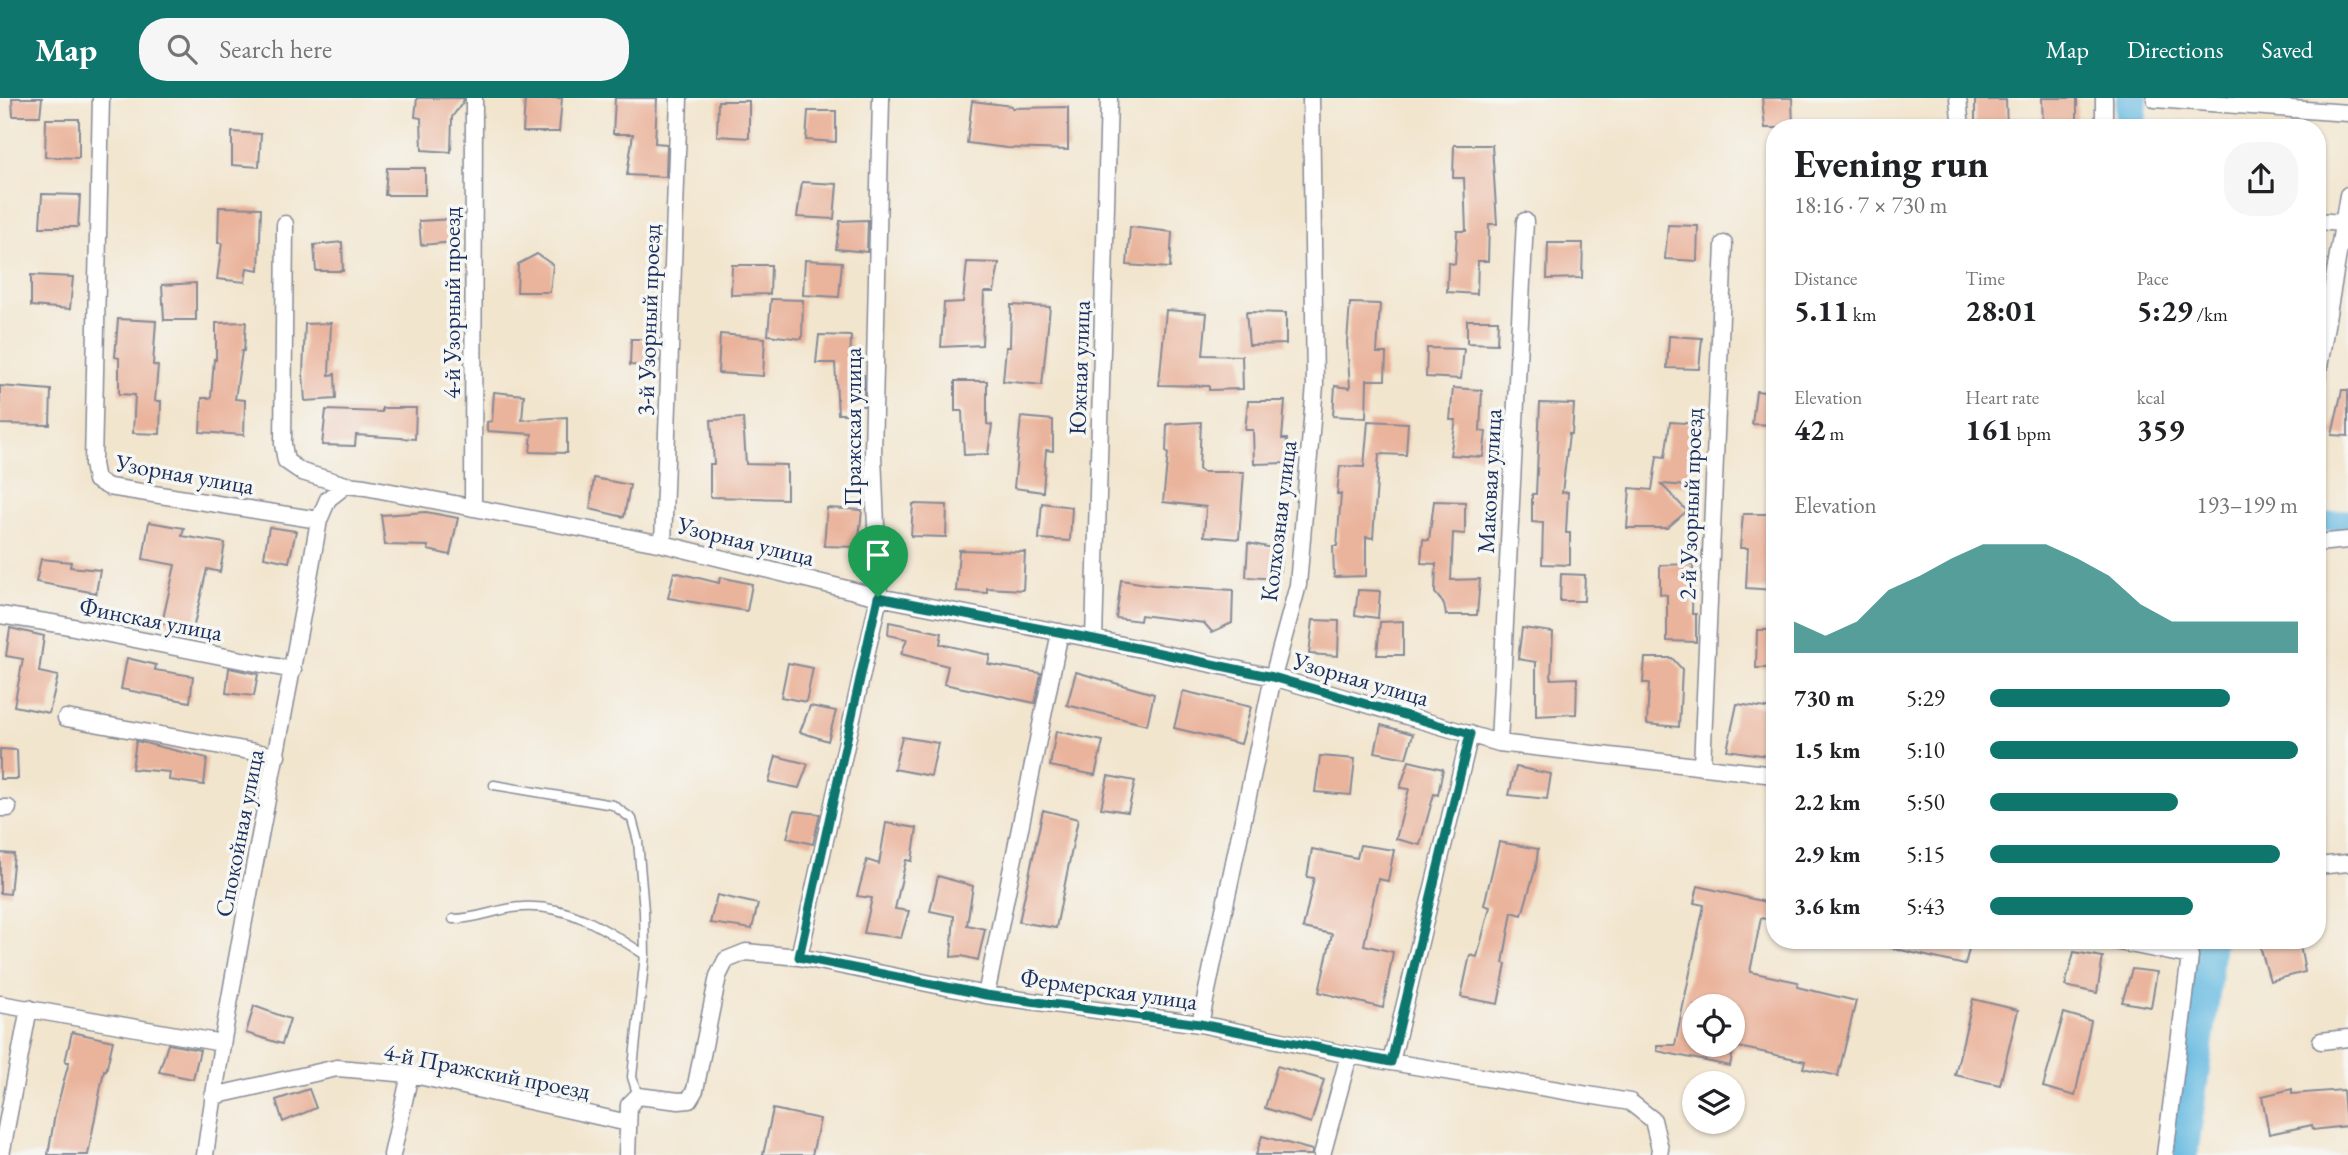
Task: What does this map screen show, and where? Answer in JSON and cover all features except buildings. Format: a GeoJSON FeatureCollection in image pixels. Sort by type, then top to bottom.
{"type":"FeatureCollection","features":[{"type":"Feature","properties":{"kind":"street","name":"Узорная улица"},"geometry":{"type":"LineString","coordinates":[[101,98],[93,464],[96,480],[109,487],[320,520]]}},
{"type":"Feature","properties":{"kind":"street","name":"4-й Узорный проезд"},"geometry":{"type":"LineString","coordinates":[[473,508],[474,98]]}},
{"type":"Feature","properties":{"kind":"street","name":"3-й Узорный проезд"},"geometry":{"type":"LineString","coordinates":[[663,544],[679,98]]}},
{"type":"Feature","properties":{"kind":"street","name":"Пражская улица"},"geometry":{"type":"LineString","coordinates":[[799,957],[878,597],[873,455],[881,98]]}},
{"type":"Feature","properties":{"kind":"street","name":"Южная улица"},"geometry":{"type":"LineString","coordinates":[[1094,639],[1110,98]]}},
{"type":"Feature","properties":{"kind":"street","name":"Колхозная улица"},"geometry":{"type":"LineString","coordinates":[[1200,1024],[1273,677],[1298,585],[1315,385],[1311,98]]}},
{"type":"Feature","properties":{"kind":"street"},"geometry":{"type":"LineString","coordinates":[[1958,98],[1960,119]]}},
{"type":"Feature","properties":{"kind":"street"},"geometry":{"type":"LineString","coordinates":[[2104,98],[2104,119]]}},
{"type":"Feature","properties":{"kind":"street"},"geometry":{"type":"LineString","coordinates":[[2155,99],[2348,113]]}},
{"type":"Feature","properties":{"kind":"street"},"geometry":{"type":"LineString","coordinates":[[2326,323],[2348,195]]}},
{"type":"Feature","properties":{"kind":"street","name":"Маковая улица"},"geometry":{"type":"LineString","coordinates":[[1499,743],[1525,221]]}},
{"type":"Feature","properties":{"kind":"street"},"geometry":{"type":"LineString","coordinates":[[2326,222],[2342,223]]}},
{"type":"Feature","properties":{"kind":"street"},"geometry":{"type":"LineString","coordinates":[[285,224],[283,444],[286,461],[302,472],[346,485]]}},
{"type":"Feature","properties":{"kind":"street","name":"2-й Узорный проезд"},"geometry":{"type":"LineString","coordinates":[[1702,767],[1724,244]]}},
{"type":"Feature","properties":{"kind":"street","name":"Узорная улица"},"geometry":{"type":"LineString","coordinates":[[346,485],[663,544],[878,597],[1273,677],[1499,743],[1766,774]]}},
{"type":"Feature","properties":{"kind":"street"},"geometry":{"type":"LineString","coordinates":[[320,520],[328,499],[346,485]]}},
{"type":"Feature","properties":{"kind":"street","name":"Спокойная улица"},"geometry":{"type":"LineString","coordinates":[[205,1155],[222,1043],[320,520]]}},
{"type":"Feature","properties":{"kind":"street"},"geometry":{"type":"LineString","coordinates":[[2326,542],[2348,540]]}},
{"type":"Feature","properties":{"kind":"street","name":"Финская улица"},"geometry":{"type":"LineString","coordinates":[[0,615],[293,670]]}},
{"type":"Feature","properties":{"kind":"street"},"geometry":{"type":"LineString","coordinates":[[986,995],[1060,632]]}},
{"type":"Feature","properties":{"kind":"street"},"geometry":{"type":"LineString","coordinates":[[66,718],[277,757]]}},
{"type":"Feature","properties":{"kind":"street"},"geometry":{"type":"LineString","coordinates":[[1391,1062],[1470,734]]}},
{"type":"Feature","properties":{"kind":"street"},"geometry":{"type":"LineString","coordinates":[[2326,865],[2348,863]]}},
{"type":"Feature","properties":{"kind":"street"},"geometry":{"type":"LineString","coordinates":[[2155,949],[2190,956],[2165,1155]]}},
{"type":"Feature","properties":{"kind":"street","name":"Фермерская улица"},"geometry":{"type":"LineString","coordinates":[[638,1096],[689,1100],[695,1090],[718,976],[726,960],[746,953],[799,957],[986,995],[1200,1024],[1349,1055],[1630,1102],[1653,1120],[1659,1155]]}},
{"type":"Feature","properties":{"kind":"street"},"geometry":{"type":"LineString","coordinates":[[0,1004],[222,1043]]}},
{"type":"Feature","properties":{"kind":"street"},"geometry":{"type":"LineString","coordinates":[[1,1155],[29,1008]]}},
{"type":"Feature","properties":{"kind":"street"},"geometry":{"type":"LineString","coordinates":[[2321,1041],[2348,1038]]}},
{"type":"Feature","properties":{"kind":"street"},"geometry":{"type":"LineString","coordinates":[[1321,1155],[1349,1055]]}},
{"type":"Feature","properties":{"kind":"street","name":"4-й Пражский проезд"},"geometry":{"type":"LineString","coordinates":[[213,1096],[337,1068],[411,1074],[628,1123]]}},
{"type":"Feature","properties":{"kind":"street"},"geometry":{"type":"LineString","coordinates":[[392,1155],[411,1074]]}},
{"type":"Feature","properties":{"kind":"street"},"geometry":{"type":"LineString","coordinates":[[627,1155],[629,1105],[638,1096]]}},
{"type":"Feature","properties":{"kind":"lane"},"geometry":{"type":"LineString","coordinates":[[494,785],[613,805],[632,819],[638,841],[645,955],[632,1077],[638,1096]]}},
{"type":"Feature","properties":{"kind":"lane"},"geometry":{"type":"LineString","coordinates":[[453,919],[473,919],[522,907],[567,912],[600,925],[645,955]]}},
{"type":"Feature","properties":{"kind":"waterway"},"geometry":{"type":"LineString","coordinates":[[2131,119],[2132,98]]}},
{"type":"Feature","properties":{"kind":"waterway"},"geometry":{"type":"LineString","coordinates":[[2327,522],[2348,518]]}},
{"type":"Feature","properties":{"kind":"waterway"},"geometry":{"type":"LineString","coordinates":[[2182,1155],[2208,949]]}},
{"type":"Feature","properties":{"kind":"route"},"geometry":{"type":"LineString","coordinates":[[878,597],[1273,677],[1470,734],[1391,1062],[1200,1024],[986,995],[799,957],[878,597]]}}]}
